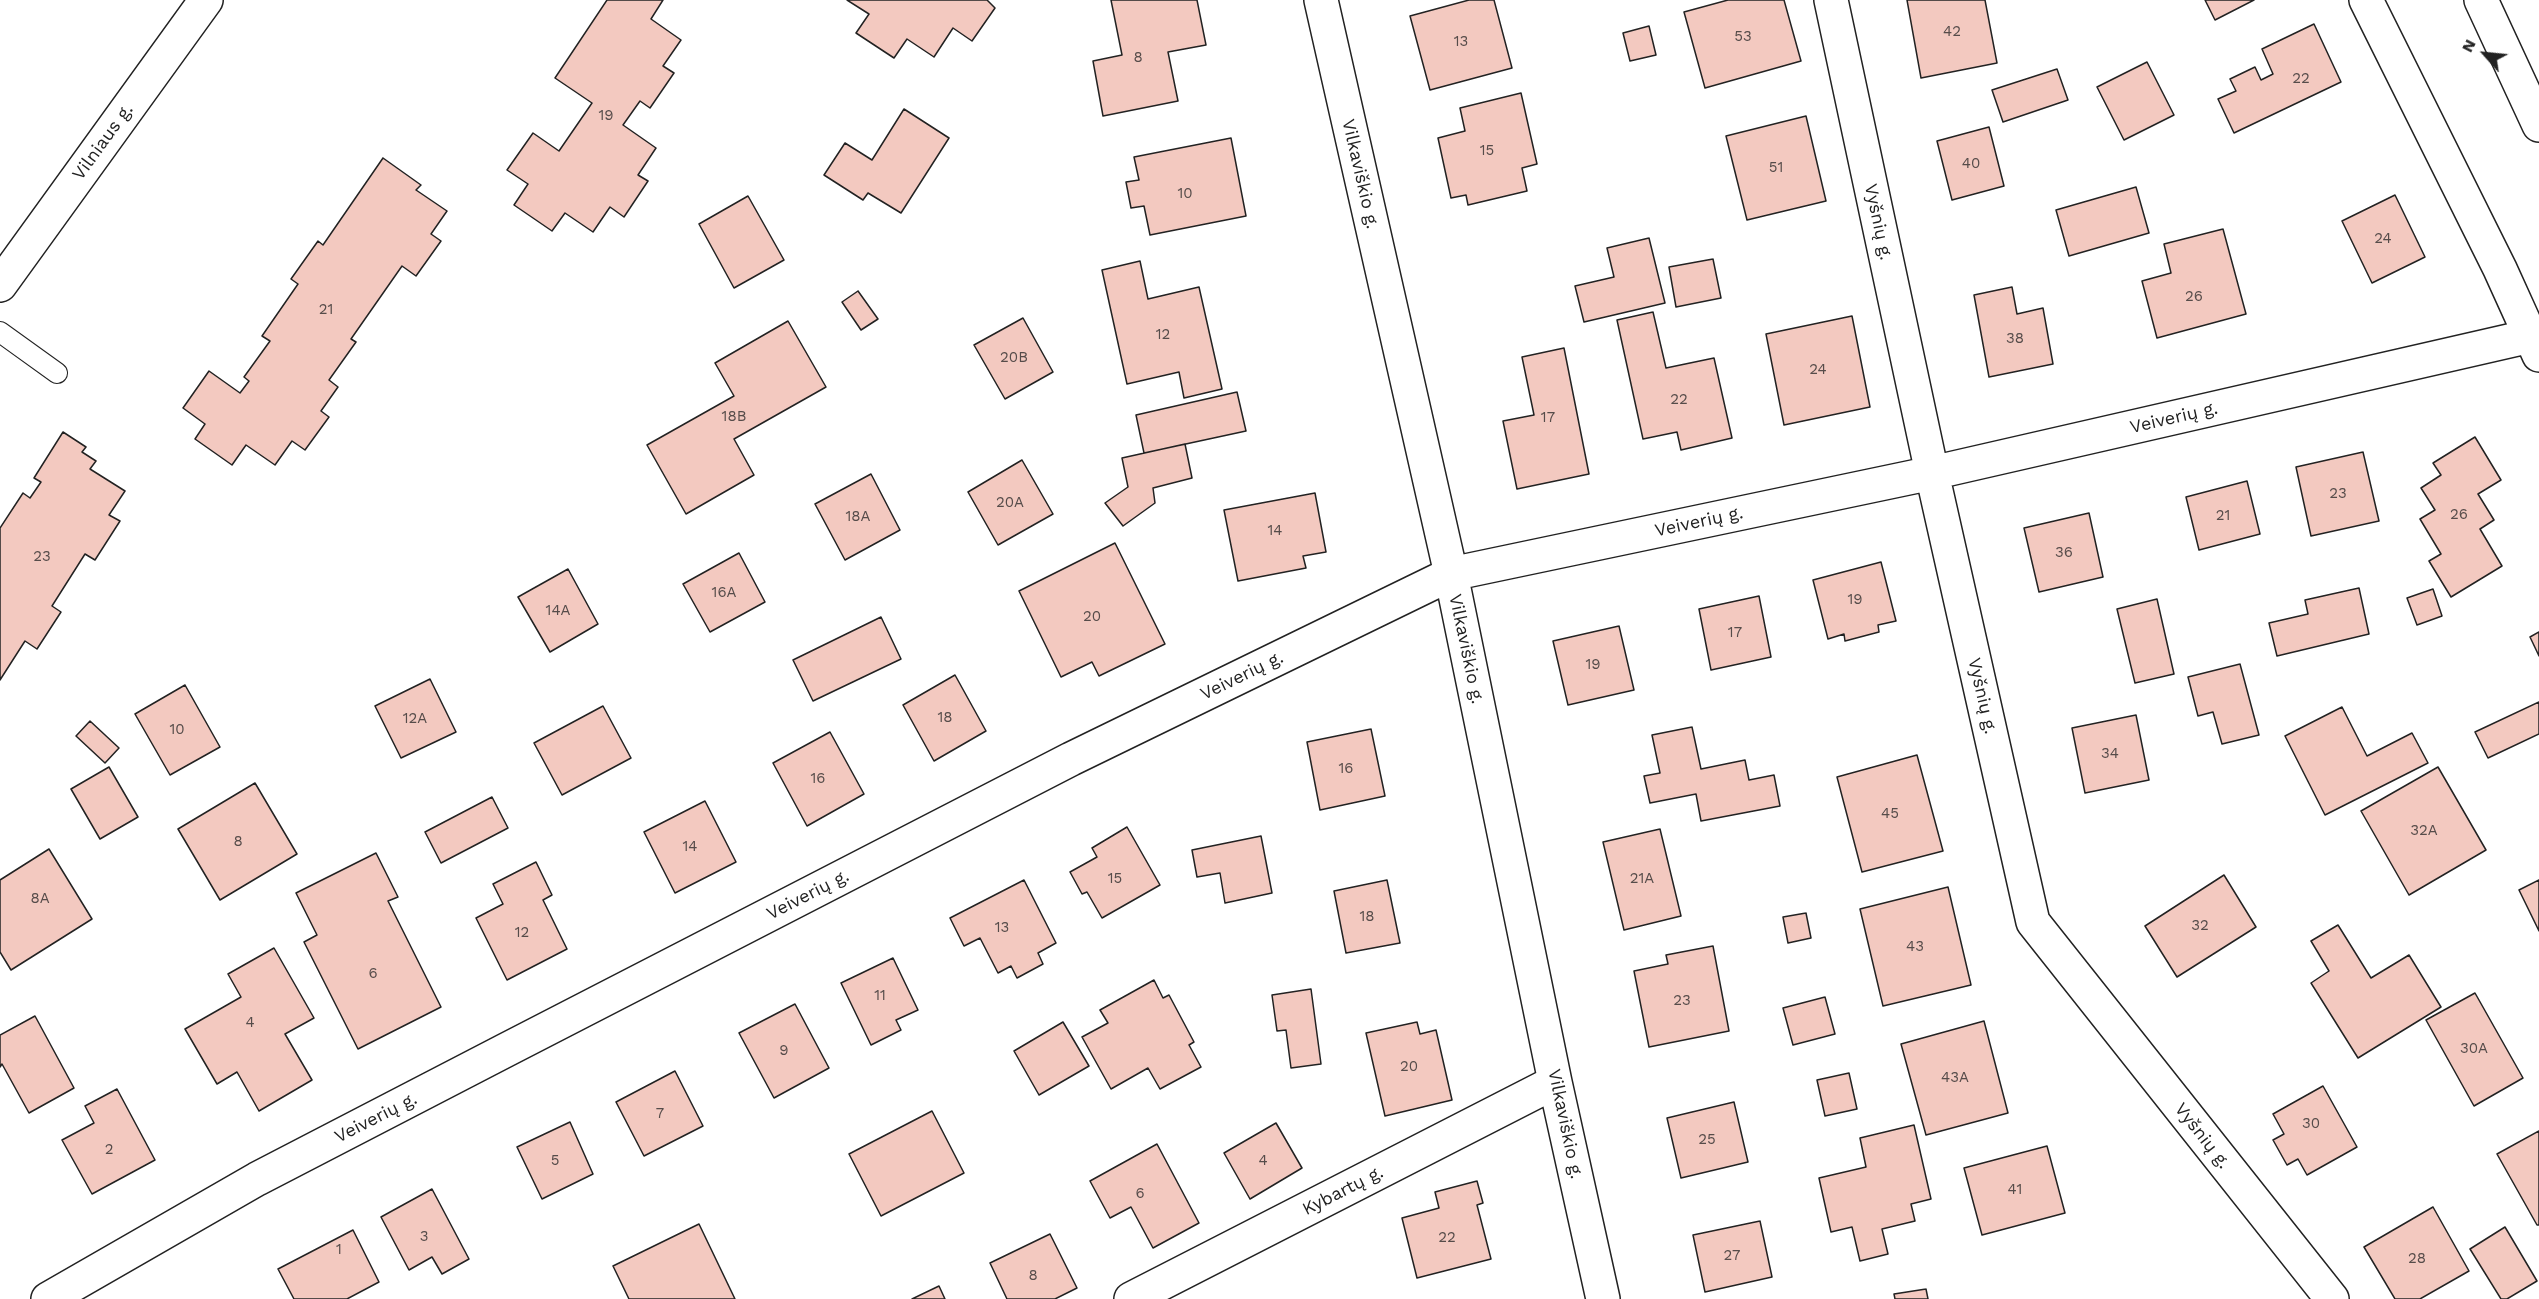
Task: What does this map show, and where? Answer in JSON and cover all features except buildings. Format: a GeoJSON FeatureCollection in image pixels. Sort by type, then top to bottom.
{"type":"FeatureCollection","features":[{"type":"Feature","properties":{"kind":"main road","name":"Vilniaus g."},"geometry":{"type":"LineString","coordinates":[[0,285],[206,0]]}},
{"type":"Feature","properties":{"kind":"main road","name":"Vilkaviškio g."},"geometry":{"type":"LineString","coordinates":[[1321,0],[1451,574],[1603,1299]]}},
{"type":"Feature","properties":{"kind":"main road","name":"Vyšnių g."},"geometry":{"type":"LineString","coordinates":[[1831,0],[1932,473],[2033,922],[2332,1299]]}},
{"type":"Feature","properties":{"kind":"main road"},"geometry":{"type":"LineString","coordinates":[[2366,0],[2536,342]]}},
{"type":"Feature","properties":{"kind":"main road"},"geometry":{"type":"LineString","coordinates":[[2481,0],[2539,124]]}},
{"type":"Feature","properties":{"kind":"main road","name":"Veiverių g."},"geometry":{"type":"LineString","coordinates":[[48,1299],[257,1179],[495,1056],[1071,759],[1451,574],[1932,473],[2536,342]]}},
{"type":"Feature","properties":{"kind":"main road","name":"Kybartų g."},"geometry":{"type":"LineString","coordinates":[[1131,1299],[1556,1082]]}},
{"type":"Feature","properties":{"kind":"lane"},"geometry":{"type":"LineString","coordinates":[[0,332],[57,373]]}}]}
